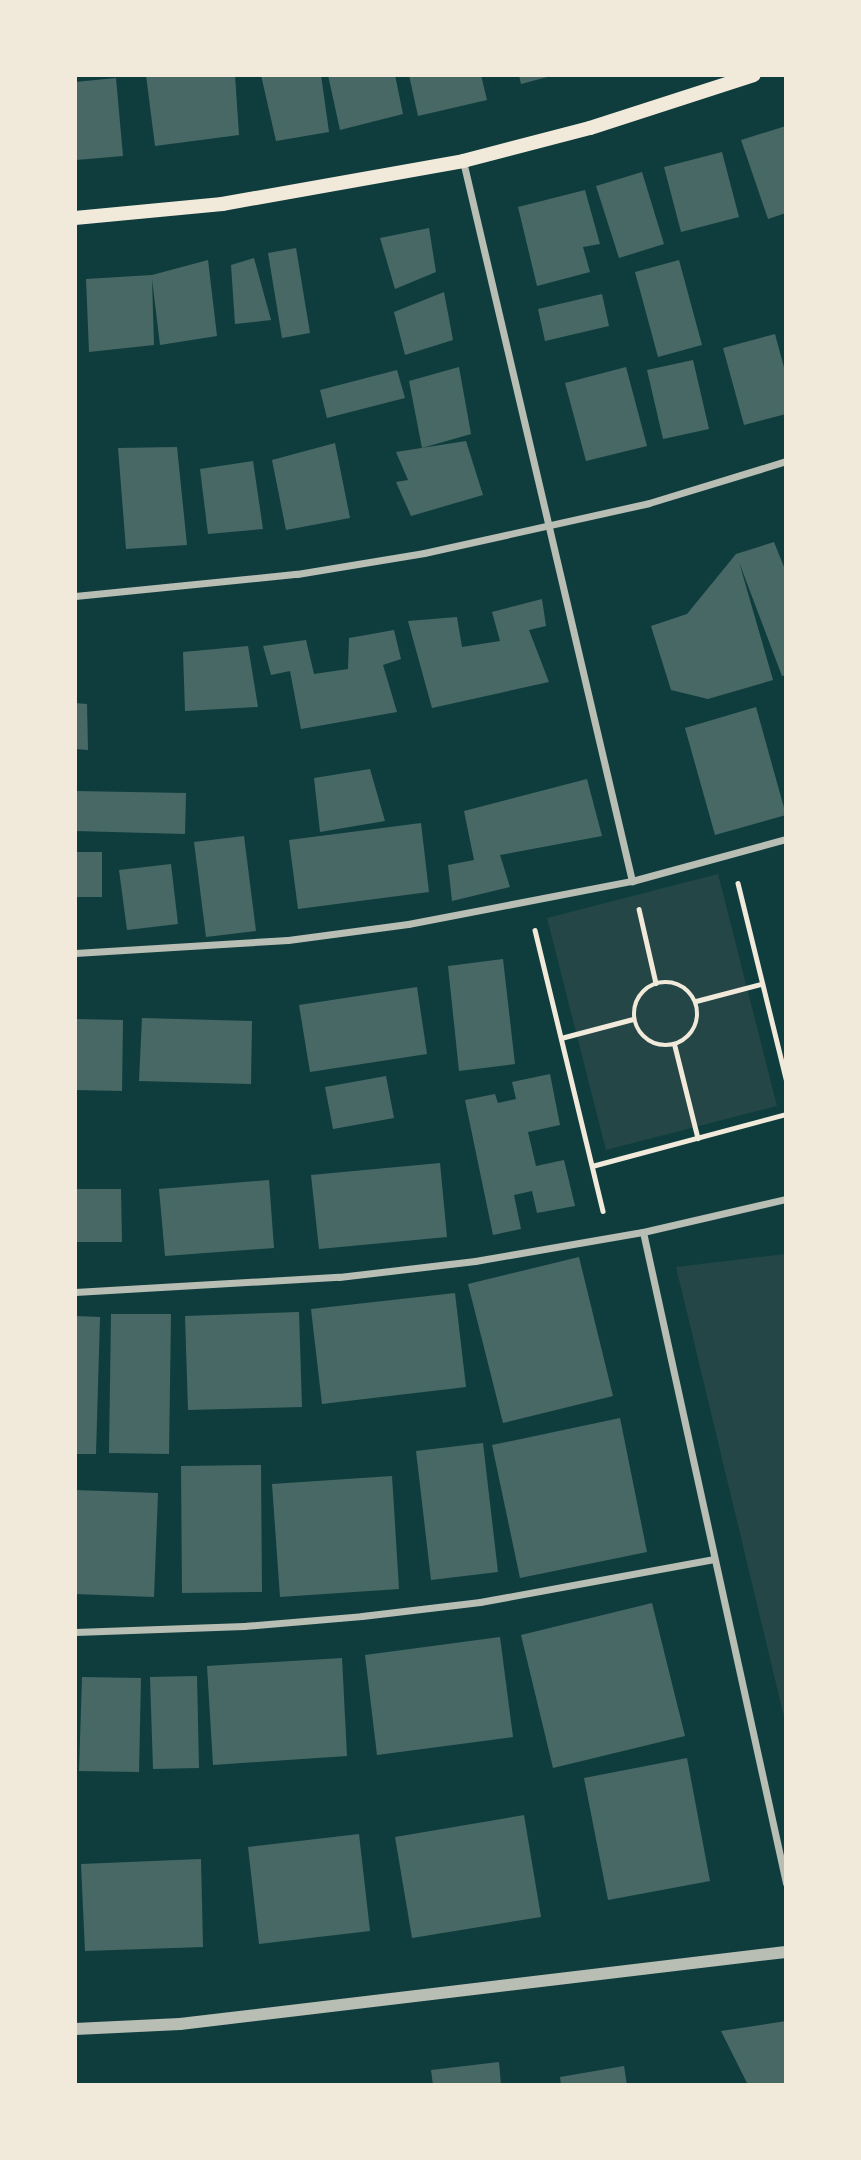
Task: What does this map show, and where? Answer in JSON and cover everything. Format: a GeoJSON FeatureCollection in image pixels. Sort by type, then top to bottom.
{"type":"FeatureCollection","features":[{"type":"Feature","properties":{"kind":"main road"},"geometry":{"type":"LineString","coordinates":[[75,218],[222,204],[463,162],[590,128],[754,75]]}},
{"type":"Feature","properties":{"kind":"street"},"geometry":{"type":"LineString","coordinates":[[463,162],[632,881]]}},
{"type":"Feature","properties":{"kind":"street"},"geometry":{"type":"LineString","coordinates":[[75,596],[298,574],[549,526],[649,503],[786,461]]}},
{"type":"Feature","properties":{"kind":"street"},"geometry":{"type":"LineString","coordinates":[[75,953],[288,940],[529,904],[632,881],[786,839]]}},
{"type":"Feature","properties":{"kind":"street"},"geometry":{"type":"LineString","coordinates":[[75,1292],[339,1277],[609,1239],[786,1199]]}},
{"type":"Feature","properties":{"kind":"street"},"geometry":{"type":"LineString","coordinates":[[643,1232],[786,1883]]}},
{"type":"Feature","properties":{"kind":"street"},"geometry":{"type":"LineString","coordinates":[[75,1632],[244,1626],[388,1613],[520,1595],[714,1559]]}},
{"type":"Feature","properties":{"kind":"street"},"geometry":{"type":"LineString","coordinates":[[75,2029],[180,2024],[786,1952]]}},
{"type":"Feature","properties":{"kind":"path"},"geometry":{"type":"LineString","coordinates":[[732,855],[786,1079]]}},
{"type":"Feature","properties":{"kind":"path"},"geometry":{"type":"LineString","coordinates":[[632,881],[656,983]]}},
{"type":"Feature","properties":{"kind":"path"},"geometry":{"type":"LineString","coordinates":[[529,904],[609,1239]]}},
{"type":"Feature","properties":{"kind":"path"},"geometry":{"type":"LineString","coordinates":[[672,982],[687,989],[696,1001],[695,1028],[675,1046],[657,1046],[641,1036],[633,1019],[639,997],[656,983],[672,982]]}},
{"type":"Feature","properties":{"kind":"path"},"geometry":{"type":"LineString","coordinates":[[696,1001],[761,984]]}},
{"type":"Feature","properties":{"kind":"path"},"geometry":{"type":"LineString","coordinates":[[561,1038],[633,1019]]}},
{"type":"Feature","properties":{"kind":"path"},"geometry":{"type":"LineString","coordinates":[[675,1046],[698,1138]]}},
{"type":"Feature","properties":{"kind":"path"},"geometry":{"type":"LineString","coordinates":[[592,1166],[786,1114]]}},
{"type":"Feature","properties":{"kind":"shaded area"},"geometry":{"type":"Polygon","coordinates":[[[718,874],[777,1106],[606,1150],[547,918],[718,874]]]}},
{"type":"Feature","properties":{"kind":"shaded area"},"geometry":{"type":"Polygon","coordinates":[[[786,1254],[786,1725],[676,1267],[786,1254]]]}},
{"type":"Feature","properties":{"kind":"building"},"geometry":{"type":"Polygon","coordinates":[[[146,75],[235,75],[239,135],[155,146],[146,75]]]}},
{"type":"Feature","properties":{"kind":"building"},"geometry":{"type":"Polygon","coordinates":[[[261,75],[321,75],[329,132],[276,141],[261,75]]]}},
{"type":"Feature","properties":{"kind":"building"},"geometry":{"type":"Polygon","coordinates":[[[328,75],[395,75],[403,114],[340,130],[328,75]]]}},
{"type":"Feature","properties":{"kind":"building"},"geometry":{"type":"Polygon","coordinates":[[[409,75],[481,75],[487,100],[418,116],[409,75]]]}},
{"type":"Feature","properties":{"kind":"building"},"geometry":{"type":"Polygon","coordinates":[[[519,75],[550,75],[551,76],[521,84],[519,75]]]}},
{"type":"Feature","properties":{"kind":"building"},"geometry":{"type":"Polygon","coordinates":[[[116,78],[123,156],[76,160],[75,82],[116,78]]]}},
{"type":"Feature","properties":{"kind":"building"},"geometry":{"type":"Polygon","coordinates":[[[786,126],[786,213],[768,219],[741,140],[786,126]]]}},
{"type":"Feature","properties":{"kind":"building"},"geometry":{"type":"Polygon","coordinates":[[[722,152],[739,217],[681,232],[664,167],[722,152]]]}},
{"type":"Feature","properties":{"kind":"building"},"geometry":{"type":"Polygon","coordinates":[[[642,172],[664,244],[619,258],[596,186],[642,172]]]}},
{"type":"Feature","properties":{"kind":"building"},"geometry":{"type":"Polygon","coordinates":[[[585,190],[600,244],[583,247],[590,272],[537,286],[518,207],[585,190]]]}},
{"type":"Feature","properties":{"kind":"building"},"geometry":{"type":"Polygon","coordinates":[[[429,228],[436,272],[395,289],[380,238],[429,228]]]}},
{"type":"Feature","properties":{"kind":"building"},"geometry":{"type":"Polygon","coordinates":[[[296,248],[310,333],[282,338],[268,253],[296,248]]]}},
{"type":"Feature","properties":{"kind":"building"},"geometry":{"type":"Polygon","coordinates":[[[254,258],[271,320],[235,324],[231,265],[254,258]]]}},
{"type":"Feature","properties":{"kind":"building"},"geometry":{"type":"Polygon","coordinates":[[[208,260],[217,336],[160,345],[152,279],[154,345],[89,352],[86,279],[152,275],[208,260]]]}},
{"type":"Feature","properties":{"kind":"building"},"geometry":{"type":"Polygon","coordinates":[[[679,260],[702,345],[658,357],[635,272],[679,260]]]}},
{"type":"Feature","properties":{"kind":"building"},"geometry":{"type":"Polygon","coordinates":[[[444,292],[453,340],[405,355],[394,312],[444,292]]]}},
{"type":"Feature","properties":{"kind":"building"},"geometry":{"type":"Polygon","coordinates":[[[602,294],[609,326],[545,341],[538,309],[602,294]]]}},
{"type":"Feature","properties":{"kind":"building"},"geometry":{"type":"Polygon","coordinates":[[[775,334],[786,375],[786,414],[744,425],[723,348],[775,334]]]}},
{"type":"Feature","properties":{"kind":"building"},"geometry":{"type":"Polygon","coordinates":[[[693,360],[709,429],[663,439],[647,370],[693,360]]]}},
{"type":"Feature","properties":{"kind":"building"},"geometry":{"type":"Polygon","coordinates":[[[459,367],[471,434],[422,448],[409,381],[459,367]]]}},
{"type":"Feature","properties":{"kind":"building"},"geometry":{"type":"Polygon","coordinates":[[[626,367],[647,446],[586,461],[565,383],[626,367]]]}},
{"type":"Feature","properties":{"kind":"building"},"geometry":{"type":"Polygon","coordinates":[[[397,370],[405,398],[327,418],[320,390],[397,370]]]}},
{"type":"Feature","properties":{"kind":"building"},"geometry":{"type":"Polygon","coordinates":[[[466,441],[483,495],[411,516],[396,482],[408,480],[396,452],[466,441]]]}},
{"type":"Feature","properties":{"kind":"building"},"geometry":{"type":"Polygon","coordinates":[[[335,443],[350,518],[286,530],[272,460],[335,443]]]}},
{"type":"Feature","properties":{"kind":"building"},"geometry":{"type":"Polygon","coordinates":[[[177,447],[187,545],[126,549],[118,448],[177,447]]]}},
{"type":"Feature","properties":{"kind":"building"},"geometry":{"type":"Polygon","coordinates":[[[253,461],[263,529],[208,534],[200,469],[253,461]]]}},
{"type":"Feature","properties":{"kind":"building"},"geometry":{"type":"Polygon","coordinates":[[[774,542],[786,572],[786,675],[782,676],[739,562],[773,680],[708,699],[671,690],[651,626],[687,614],[736,554],[774,542]]]}},
{"type":"Feature","properties":{"kind":"building"},"geometry":{"type":"Polygon","coordinates":[[[542,599],[546,626],[529,630],[549,682],[432,708],[408,621],[457,617],[462,647],[500,641],[492,612],[542,599]]]}},
{"type":"Feature","properties":{"kind":"building"},"geometry":{"type":"Polygon","coordinates":[[[394,630],[401,659],[383,665],[397,712],[301,729],[290,671],[271,675],[263,646],[306,640],[314,674],[348,669],[349,638],[394,630]]]}},
{"type":"Feature","properties":{"kind":"building"},"geometry":{"type":"Polygon","coordinates":[[[248,646],[258,707],[185,711],[183,652],[248,646]]]}},
{"type":"Feature","properties":{"kind":"building"},"geometry":{"type":"Polygon","coordinates":[[[75,703],[87,704],[88,750],[75,749],[75,703]]]}},
{"type":"Feature","properties":{"kind":"building"},"geometry":{"type":"Polygon","coordinates":[[[756,707],[786,815],[715,835],[685,728],[756,707]]]}},
{"type":"Feature","properties":{"kind":"building"},"geometry":{"type":"Polygon","coordinates":[[[370,769],[385,821],[320,832],[314,778],[370,769]]]}},
{"type":"Feature","properties":{"kind":"building"},"geometry":{"type":"Polygon","coordinates":[[[587,779],[602,836],[500,855],[510,887],[452,901],[448,865],[474,860],[464,811],[587,779]]]}},
{"type":"Feature","properties":{"kind":"building"},"geometry":{"type":"Polygon","coordinates":[[[75,791],[186,793],[185,834],[75,831],[75,791]]]}},
{"type":"Feature","properties":{"kind":"building"},"geometry":{"type":"Polygon","coordinates":[[[421,823],[429,892],[298,909],[289,840],[421,823]]]}},
{"type":"Feature","properties":{"kind":"building"},"geometry":{"type":"Polygon","coordinates":[[[244,836],[256,931],[206,937],[194,842],[244,836]]]}},
{"type":"Feature","properties":{"kind":"building"},"geometry":{"type":"Polygon","coordinates":[[[75,852],[102,852],[102,897],[75,897],[75,852]]]}},
{"type":"Feature","properties":{"kind":"building"},"geometry":{"type":"Polygon","coordinates":[[[171,864],[178,924],[127,930],[119,870],[171,864]]]}},
{"type":"Feature","properties":{"kind":"building"},"geometry":{"type":"Polygon","coordinates":[[[503,959],[515,1064],[459,1071],[448,966],[503,959]]]}},
{"type":"Feature","properties":{"kind":"building"},"geometry":{"type":"Polygon","coordinates":[[[417,987],[427,1054],[310,1072],[299,1005],[417,987]]]}},
{"type":"Feature","properties":{"kind":"building"},"geometry":{"type":"Polygon","coordinates":[[[142,1018],[252,1021],[251,1084],[139,1081],[142,1018]]]}},
{"type":"Feature","properties":{"kind":"building"},"geometry":{"type":"Polygon","coordinates":[[[75,1019],[123,1020],[122,1091],[75,1090],[75,1019]]]}},
{"type":"Feature","properties":{"kind":"building"},"geometry":{"type":"Polygon","coordinates":[[[550,1074],[560,1125],[528,1132],[536,1166],[564,1160],[575,1206],[537,1213],[532,1191],[514,1195],[521,1229],[493,1235],[465,1100],[495,1094],[498,1103],[516,1099],[512,1082],[550,1074]]]}},
{"type":"Feature","properties":{"kind":"building"},"geometry":{"type":"Polygon","coordinates":[[[386,1076],[394,1118],[333,1129],[325,1087],[386,1076]]]}},
{"type":"Feature","properties":{"kind":"building"},"geometry":{"type":"Polygon","coordinates":[[[440,1163],[447,1237],[319,1249],[311,1175],[440,1163]]]}},
{"type":"Feature","properties":{"kind":"building"},"geometry":{"type":"Polygon","coordinates":[[[269,1180],[274,1248],[165,1256],[159,1189],[269,1180]]]}},
{"type":"Feature","properties":{"kind":"building"},"geometry":{"type":"Polygon","coordinates":[[[75,1189],[121,1189],[122,1242],[75,1242],[75,1189]]]}},
{"type":"Feature","properties":{"kind":"building"},"geometry":{"type":"Polygon","coordinates":[[[579,1257],[613,1396],[503,1423],[468,1284],[579,1257]]]}},
{"type":"Feature","properties":{"kind":"building"},"geometry":{"type":"Polygon","coordinates":[[[455,1293],[466,1387],[322,1404],[311,1309],[455,1293]]]}},
{"type":"Feature","properties":{"kind":"building"},"geometry":{"type":"Polygon","coordinates":[[[299,1312],[302,1407],[188,1410],[185,1316],[299,1312]]]}},
{"type":"Feature","properties":{"kind":"building"},"geometry":{"type":"Polygon","coordinates":[[[111,1314],[171,1314],[169,1454],[109,1453],[111,1314]]]}},
{"type":"Feature","properties":{"kind":"building"},"geometry":{"type":"Polygon","coordinates":[[[75,1316],[100,1317],[96,1454],[75,1454],[75,1316]]]}},
{"type":"Feature","properties":{"kind":"building"},"geometry":{"type":"Polygon","coordinates":[[[620,1418],[647,1552],[520,1578],[492,1445],[620,1418]]]}},
{"type":"Feature","properties":{"kind":"building"},"geometry":{"type":"Polygon","coordinates":[[[483,1443],[498,1572],[431,1580],[416,1451],[483,1443]]]}},
{"type":"Feature","properties":{"kind":"building"},"geometry":{"type":"Polygon","coordinates":[[[261,1465],[262,1592],[182,1593],[181,1466],[261,1465]]]}},
{"type":"Feature","properties":{"kind":"building"},"geometry":{"type":"Polygon","coordinates":[[[392,1476],[399,1589],[280,1597],[272,1484],[392,1476]]]}},
{"type":"Feature","properties":{"kind":"building"},"geometry":{"type":"Polygon","coordinates":[[[75,1490],[158,1493],[154,1597],[75,1594],[75,1490]]]}},
{"type":"Feature","properties":{"kind":"building"},"geometry":{"type":"Polygon","coordinates":[[[652,1603],[685,1736],[553,1768],[521,1635],[652,1603]]]}},
{"type":"Feature","properties":{"kind":"building"},"geometry":{"type":"Polygon","coordinates":[[[500,1637],[513,1737],[377,1755],[365,1655],[500,1637]]]}},
{"type":"Feature","properties":{"kind":"building"},"geometry":{"type":"Polygon","coordinates":[[[342,1658],[347,1756],[213,1765],[207,1666],[342,1658]]]}},
{"type":"Feature","properties":{"kind":"building"},"geometry":{"type":"Polygon","coordinates":[[[197,1676],[199,1768],[153,1769],[150,1677],[197,1676]]]}},
{"type":"Feature","properties":{"kind":"building"},"geometry":{"type":"Polygon","coordinates":[[[82,1677],[141,1678],[139,1772],[79,1771],[82,1677]]]}},
{"type":"Feature","properties":{"kind":"building"},"geometry":{"type":"Polygon","coordinates":[[[687,1758],[710,1881],[608,1900],[584,1778],[687,1758]]]}},
{"type":"Feature","properties":{"kind":"building"},"geometry":{"type":"Polygon","coordinates":[[[524,1815],[541,1917],[412,1938],[395,1837],[524,1815]]]}},
{"type":"Feature","properties":{"kind":"building"},"geometry":{"type":"Polygon","coordinates":[[[359,1834],[370,1931],[259,1944],[248,1847],[359,1834]]]}},
{"type":"Feature","properties":{"kind":"building"},"geometry":{"type":"Polygon","coordinates":[[[201,1859],[203,1947],[85,1951],[81,1864],[201,1859]]]}},
{"type":"Feature","properties":{"kind":"building"},"geometry":{"type":"Polygon","coordinates":[[[786,2021],[786,2085],[748,2085],[721,2031],[786,2021]]]}},
{"type":"Feature","properties":{"kind":"building"},"geometry":{"type":"Polygon","coordinates":[[[499,2062],[501,2085],[433,2085],[431,2070],[499,2062]]]}},
{"type":"Feature","properties":{"kind":"building"},"geometry":{"type":"Polygon","coordinates":[[[624,2066],[627,2085],[561,2085],[560,2077],[624,2066]]]}}]}
